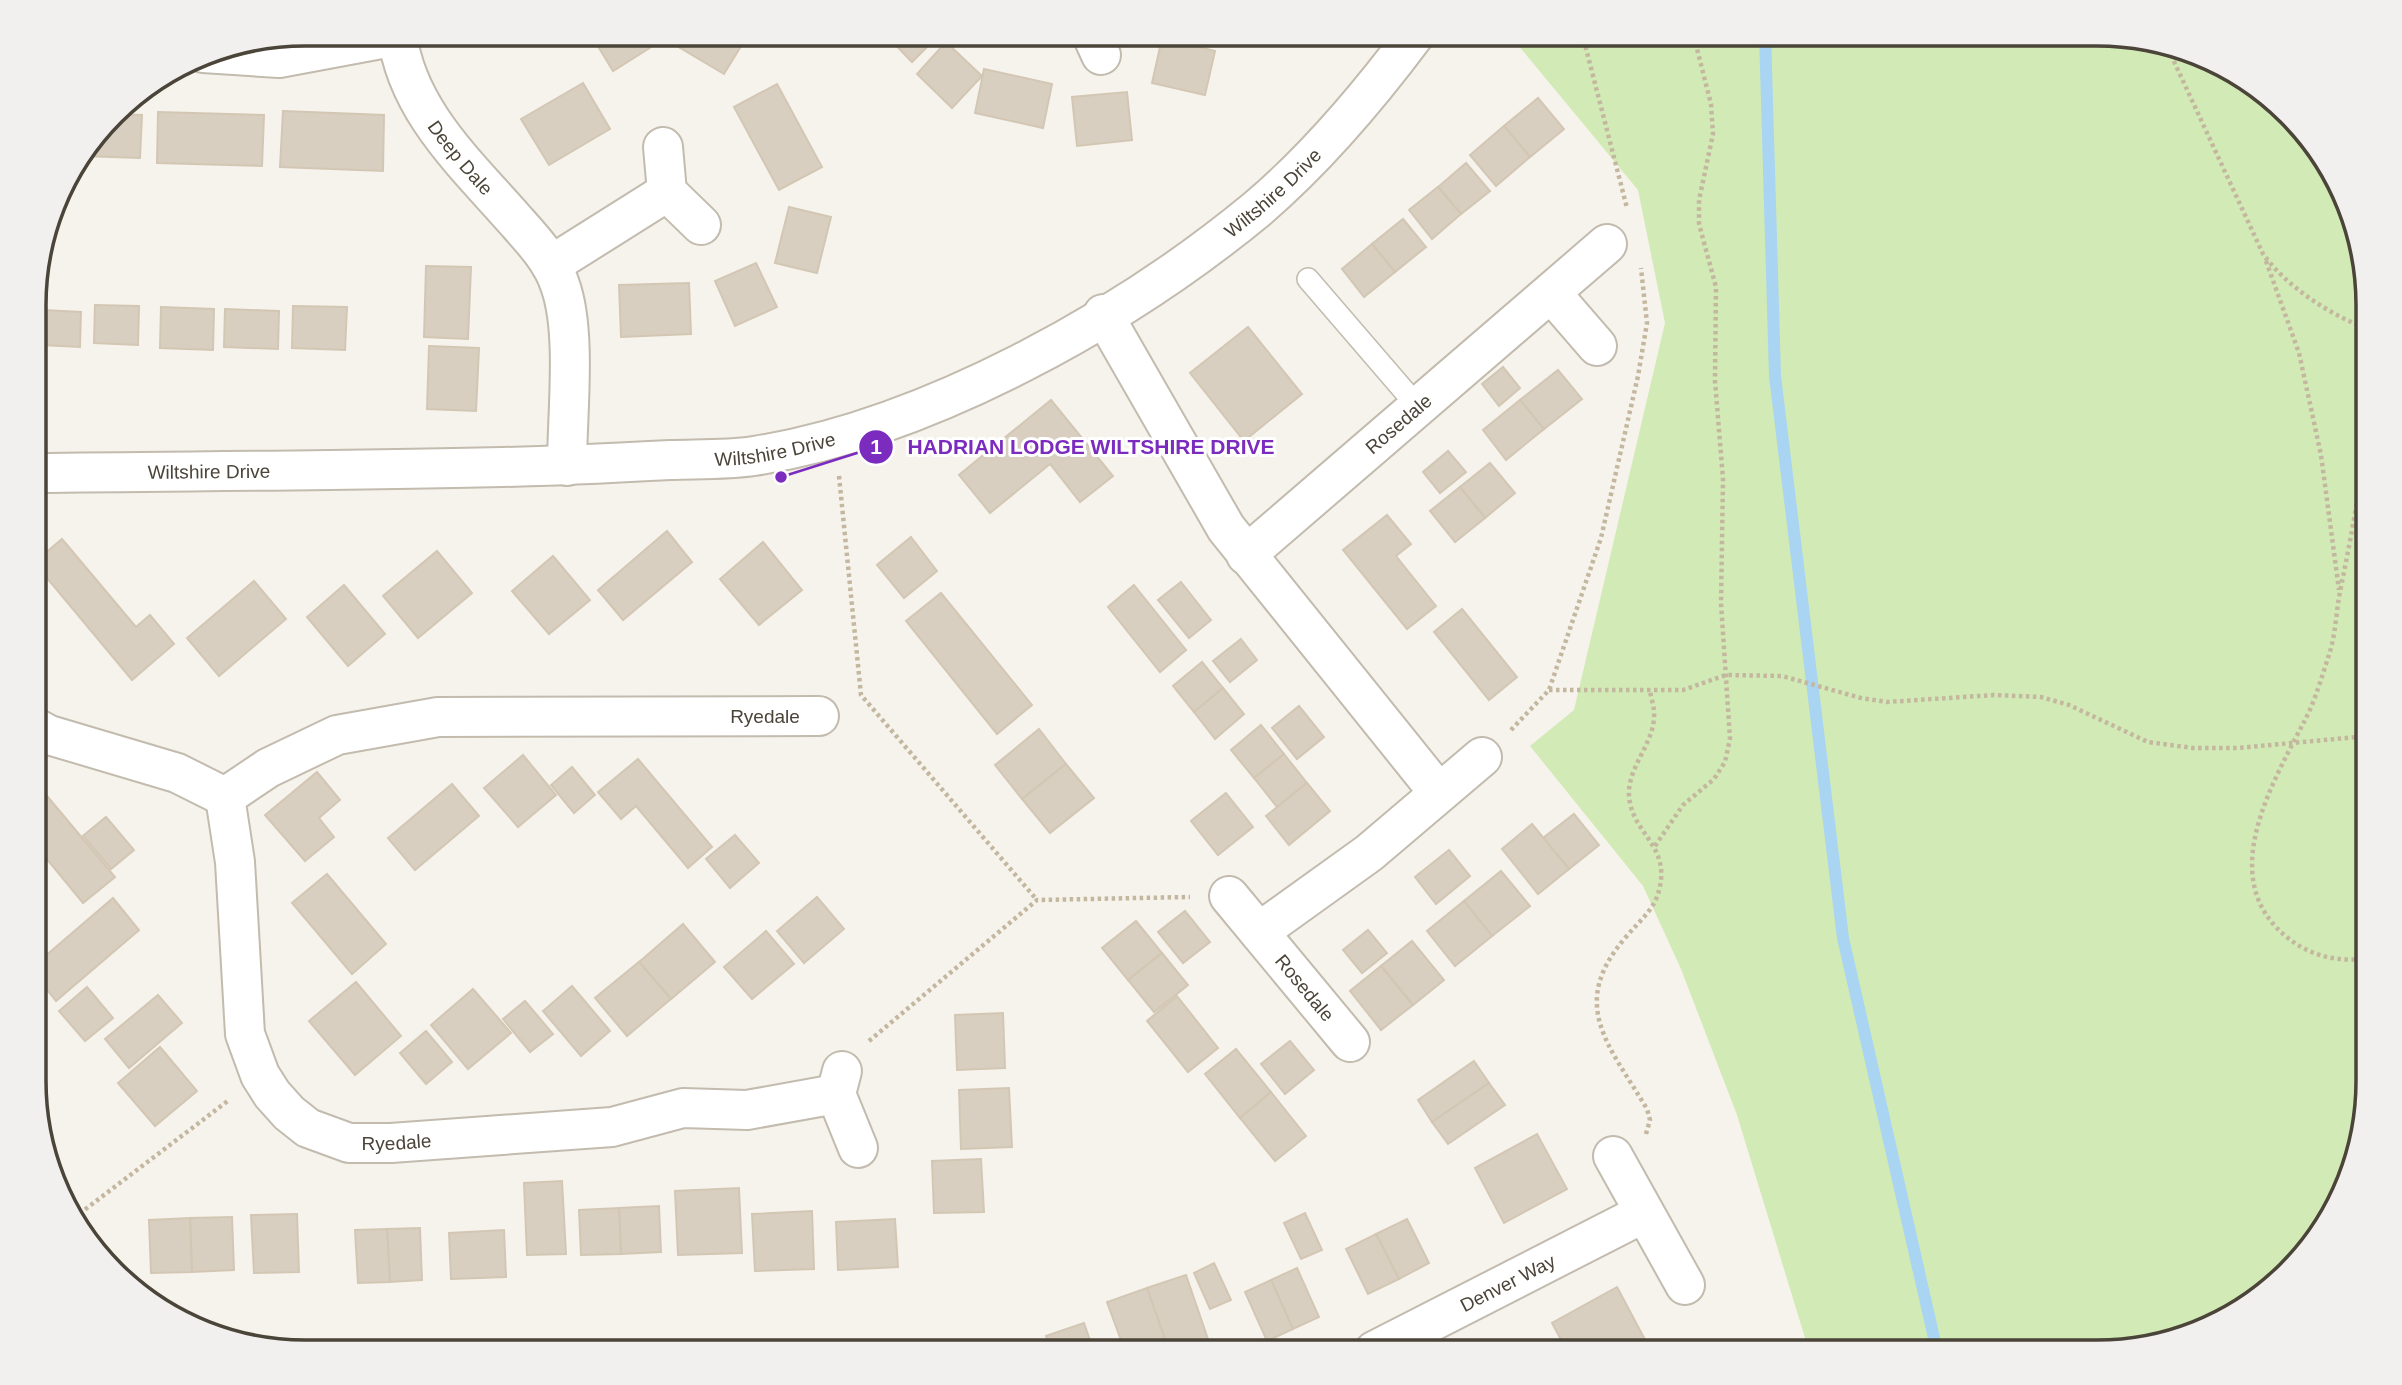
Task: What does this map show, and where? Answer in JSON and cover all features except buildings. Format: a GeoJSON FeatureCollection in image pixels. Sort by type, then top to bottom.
{"type":"FeatureCollection","features":[{"type":"Feature","properties":{"kind":"street"},"geometry":{"type":"LineString","coordinates":[[234,55],[279,58],[341,46]]}},
{"type":"Feature","properties":{"kind":"street","name":"Deep Dale"},"geometry":{"type":"LineString","coordinates":[[400,46],[407,78],[427,115],[551,265],[560,283],[568,324],[567,466]]}},
{"type":"Feature","properties":{"kind":"street","name":"Wiltshire Drive"},"geometry":{"type":"LineString","coordinates":[[46,472],[567,466],[752,456],[835,438],[896,419],[1016,366],[1103,314],[1216,240],[1259,207],[1316,153],[1406,46]]}},
{"type":"Feature","properties":{"kind":"street"},"geometry":{"type":"LineString","coordinates":[[663,147],[667,192],[701,225]]}},
{"type":"Feature","properties":{"kind":"street"},"geometry":{"type":"LineString","coordinates":[[551,265],[667,192]]}},
{"type":"Feature","properties":{"kind":"street","name":"Rosedale"},"geometry":{"type":"LineString","coordinates":[[1246,555],[1607,244]]}},
{"type":"Feature","properties":{"kind":"street"},"geometry":{"type":"LineString","coordinates":[[1552,294],[1597,346]]}},
{"type":"Feature","properties":{"kind":"street"},"geometry":{"type":"LineString","coordinates":[[1103,314],[1204,494],[1246,555],[1439,793]]}},
{"type":"Feature","properties":{"kind":"street","name":"Ryedale"},"geometry":{"type":"LineString","coordinates":[[820,716],[438,717],[337,735],[268,768],[225,797],[235,862],[245,1034],[260,1075],[272,1094],[298,1121],[329,1138],[349,1143],[391,1143],[612,1127],[683,1108],[747,1110],[839,1081]]}},
{"type":"Feature","properties":{"kind":"street"},"geometry":{"type":"LineString","coordinates":[[46,734],[177,773],[225,797]]}},
{"type":"Feature","properties":{"kind":"street"},"geometry":{"type":"LineString","coordinates":[[1259,932],[1369,853],[1482,757]]}},
{"type":"Feature","properties":{"kind":"street","name":"Rosedale"},"geometry":{"type":"LineString","coordinates":[[1229,896],[1350,1042]]}},
{"type":"Feature","properties":{"kind":"street"},"geometry":{"type":"LineString","coordinates":[[839,1081],[858,1148]]}},
{"type":"Feature","properties":{"kind":"street"},"geometry":{"type":"LineString","coordinates":[[1614,1156],[1685,1285]]}},
{"type":"Feature","properties":{"kind":"street","name":"Denver Way"},"geometry":{"type":"LineString","coordinates":[[1395,1340],[1643,1213]]}},
{"type":"Feature","properties":{"kind":"lane"},"geometry":{"type":"LineString","coordinates":[[1308,279],[1419,408]]}},
{"type":"Feature","properties":{"kind":"path"},"geometry":{"type":"LineString","coordinates":[[1585,46],[1627,209]]}},
{"type":"Feature","properties":{"kind":"path"},"geometry":{"type":"LineString","coordinates":[[1655,846],[1683,805],[1714,779],[1725,762],[1730,739],[1721,603],[1723,479],[1715,381],[1716,287],[1699,224],[1699,200],[1713,134],[1711,104],[1696,46]]}},
{"type":"Feature","properties":{"kind":"path"},"geometry":{"type":"LineString","coordinates":[[2171,56],[2263,254],[2299,353],[2321,455],[2340,596]]}},
{"type":"Feature","properties":{"kind":"path"},"geometry":{"type":"LineString","coordinates":[[2263,254],[2277,273],[2295,287],[2356,322]]}},
{"type":"Feature","properties":{"kind":"path"},"geometry":{"type":"LineString","coordinates":[[1482,757],[1534,709],[1549,691],[1601,538],[1638,376],[1647,323],[1640,264]]}},
{"type":"Feature","properties":{"kind":"path"},"geometry":{"type":"LineString","coordinates":[[835,438],[861,695],[1037,900]]}},
{"type":"Feature","properties":{"kind":"path"},"geometry":{"type":"LineString","coordinates":[[2356,505],[2330,652],[2306,718],[2292,743],[2258,823],[2251,862],[2253,884],[2262,907],[2278,930],[2298,946],[2321,956],[2356,959]]}},
{"type":"Feature","properties":{"kind":"path"},"geometry":{"type":"LineString","coordinates":[[1549,691],[1683,690],[1726,675],[1782,676],[1861,698],[1887,702],[1994,695],[2041,697],[2069,705],[2148,743],[2193,748],[2356,737]]}},
{"type":"Feature","properties":{"kind":"path"},"geometry":{"type":"LineString","coordinates":[[1614,1156],[1641,1140],[1648,1131],[1650,1119],[1597,1018],[1597,985],[1612,953],[1647,916],[1655,903],[1661,870],[1655,846],[1630,804],[1629,783],[1654,717],[1650,690]]}},
{"type":"Feature","properties":{"kind":"path"},"geometry":{"type":"LineString","coordinates":[[839,1081],[877,1034],[1037,900],[1229,896]]}},
{"type":"Feature","properties":{"kind":"path"},"geometry":{"type":"LineString","coordinates":[[81,1212],[163,1152],[260,1075]]}},
{"type":"Feature","properties":{"kind":"green space"},"geometry":{"type":"Polygon","coordinates":[[[1519,46],[2115,46],[2148,50],[2197,65],[2227,80],[2255,99],[2281,121],[2303,147],[2330,190],[2348,237],[2356,287],[2356,1098],[2352,1131],[2343,1164],[2330,1195],[2313,1224],[2281,1264],[2241,1296],[2212,1313],[2165,1331],[2115,1339],[1806,1340],[1737,1115],[1681,969],[1643,886],[1530,746],[1574,710],[1665,323],[1638,190],[1519,46]]]}},
{"type":"Feature","properties":{"kind":"waterway"},"geometry":{"type":"LineString","coordinates":[[1765,46],[1775,376],[1843,938],[1934,1340]]}},
{"type":"Feature","properties":{"kind":"place","name":"HADRIAN LODGE WILTSHIRE DRIVE"},"geometry":{"type":"Point","coordinates":[781,477]}}]}
